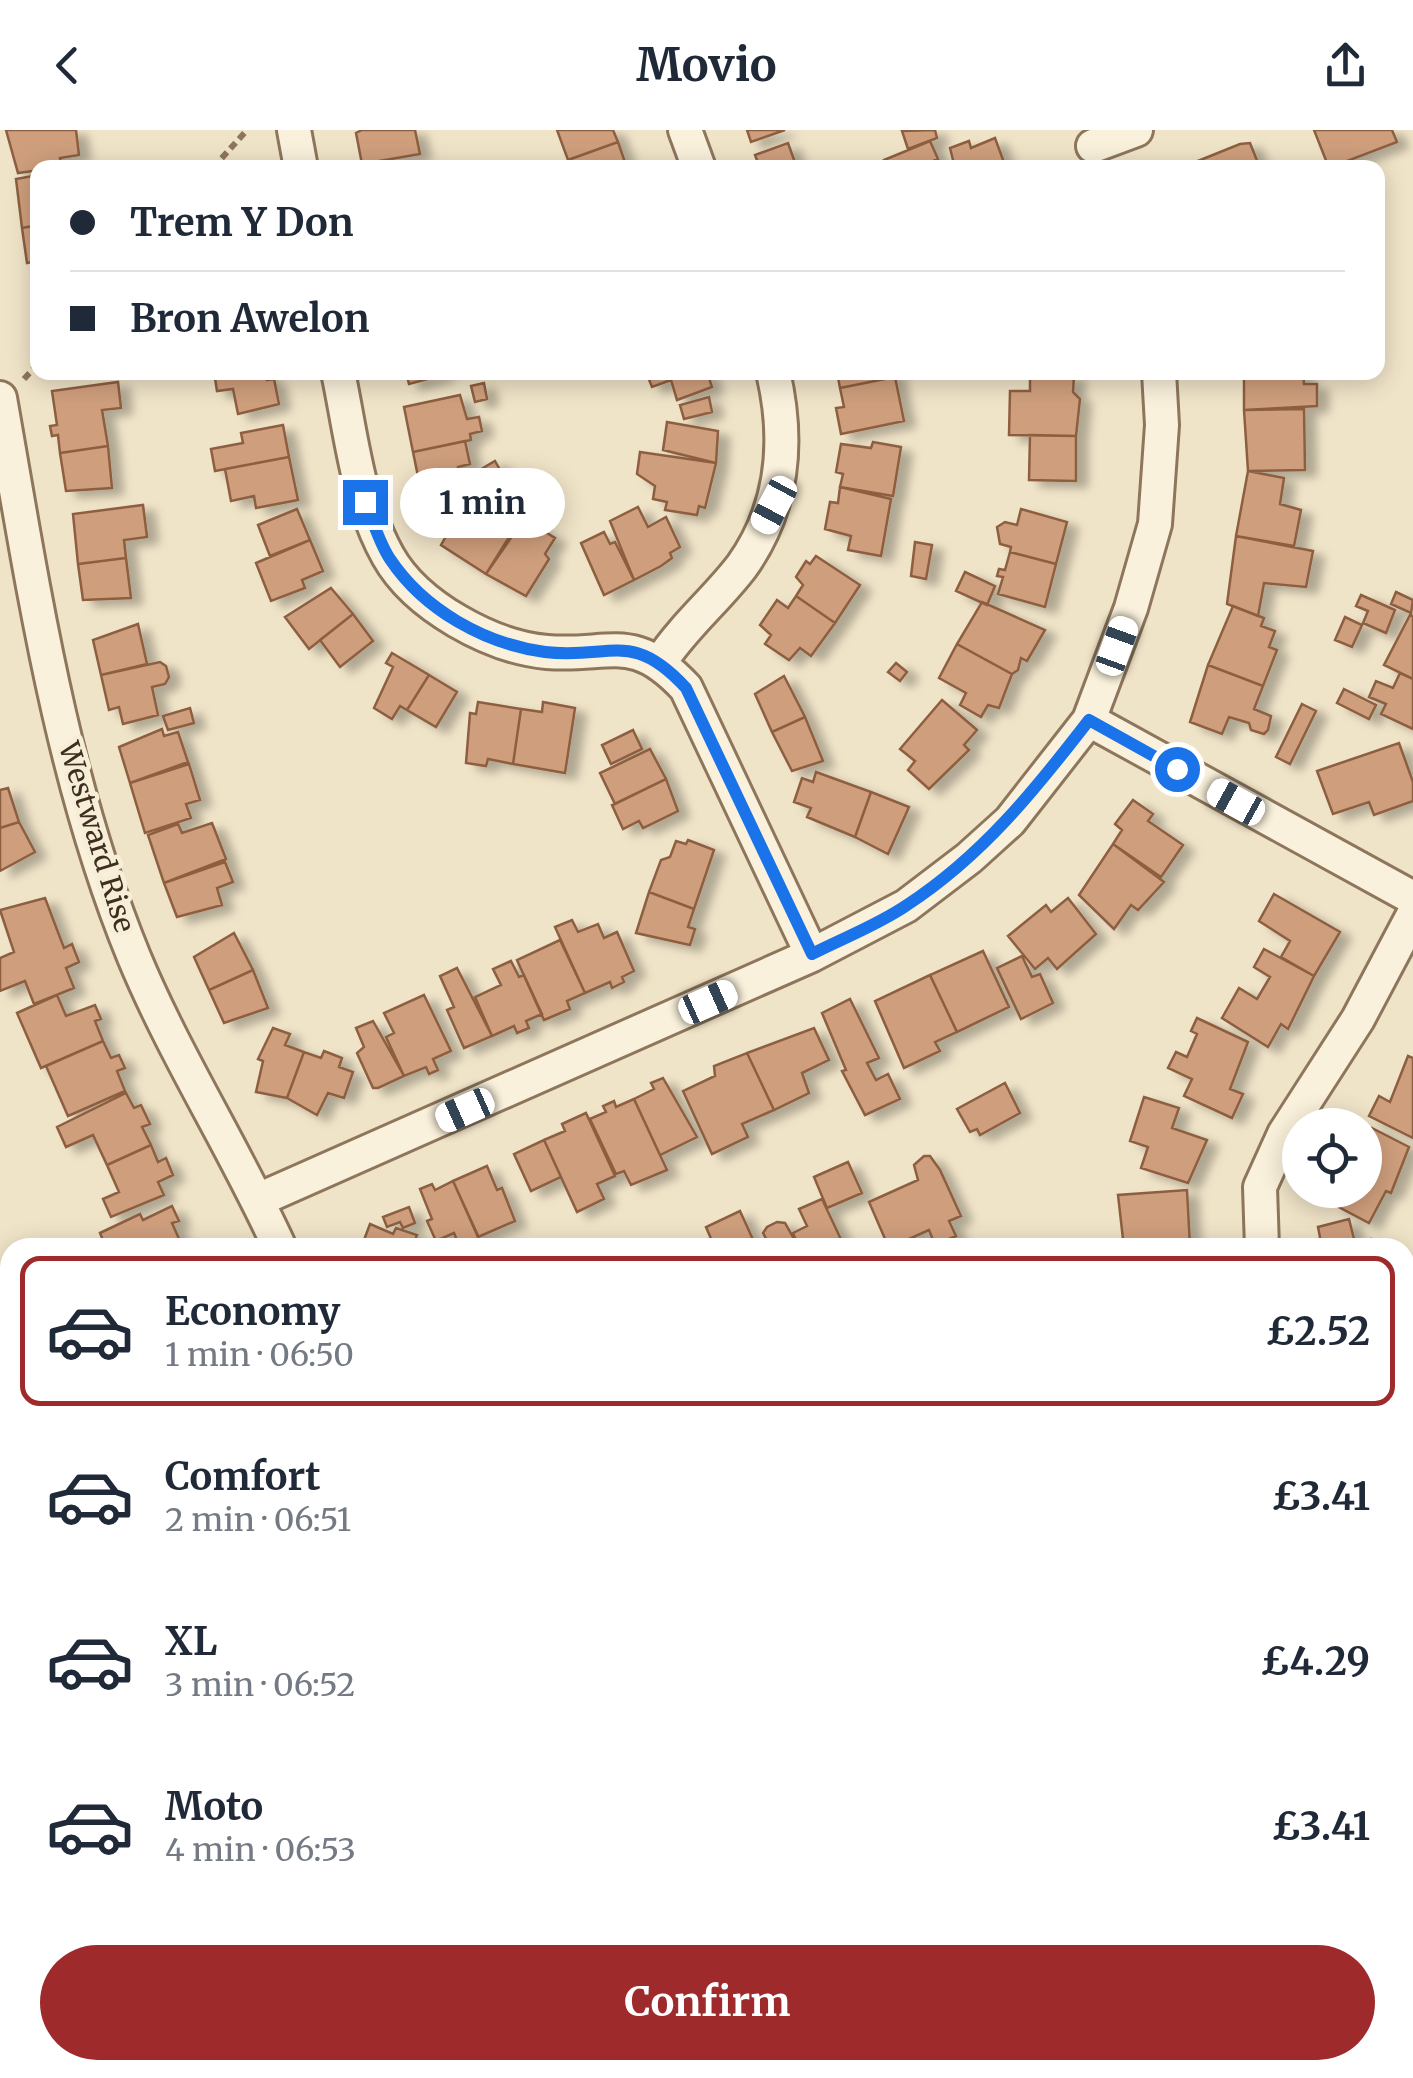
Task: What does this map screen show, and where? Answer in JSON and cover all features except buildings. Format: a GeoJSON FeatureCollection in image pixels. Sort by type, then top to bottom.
{"type":"FeatureCollection","features":[{"type":"Feature","properties":{"kind":"street"},"geometry":{"type":"LineString","coordinates":[[294,130],[300,160]]}},
{"type":"Feature","properties":{"kind":"street"},"geometry":{"type":"LineString","coordinates":[[686,130],[696,160]]}},
{"type":"Feature","properties":{"kind":"street"},"geometry":{"type":"LineString","coordinates":[[1093,148],[1136,130]]}},
{"type":"Feature","properties":{"kind":"street"},"geometry":{"type":"LineString","coordinates":[[340,380],[365,502],[390,559],[439,609],[486,640],[548,652],[614,647],[661,660],[686,688],[812,954]]}},
{"type":"Feature","properties":{"kind":"street"},"geometry":{"type":"LineString","coordinates":[[661,660],[679,634],[742,565],[774,505],[785,444],[774,380]]}},
{"type":"Feature","properties":{"kind":"street"},"geometry":{"type":"LineString","coordinates":[[258,1200],[812,954],[906,906],[969,858],[1010,820],[1089,720],[1130,608],[1154,524],[1162,425],[1159,380]]}},
{"type":"Feature","properties":{"kind":"street","name":"Westward Rise"},"geometry":{"type":"LineString","coordinates":[[0,398],[45,647],[80,800],[134,958],[275,1238]]}},
{"type":"Feature","properties":{"kind":"street"},"geometry":{"type":"LineString","coordinates":[[1089,720],[1413,898]]}},
{"type":"Feature","properties":{"kind":"street"},"geometry":{"type":"LineString","coordinates":[[1262,1238],[1260,1187],[1284,1134],[1358,1019],[1413,915]]}},
{"type":"Feature","properties":{"kind":"path"},"geometry":{"type":"LineString","coordinates":[[221,160],[247,130]]}},
{"type":"Feature","properties":{"kind":"route"},"geometry":{"type":"LineString","coordinates":[[365,502],[390,559],[439,609],[486,640],[548,652],[614,647],[661,660],[686,688],[812,954],[906,906],[969,858],[1010,820],[1089,720],[1177,769]]}}]}
